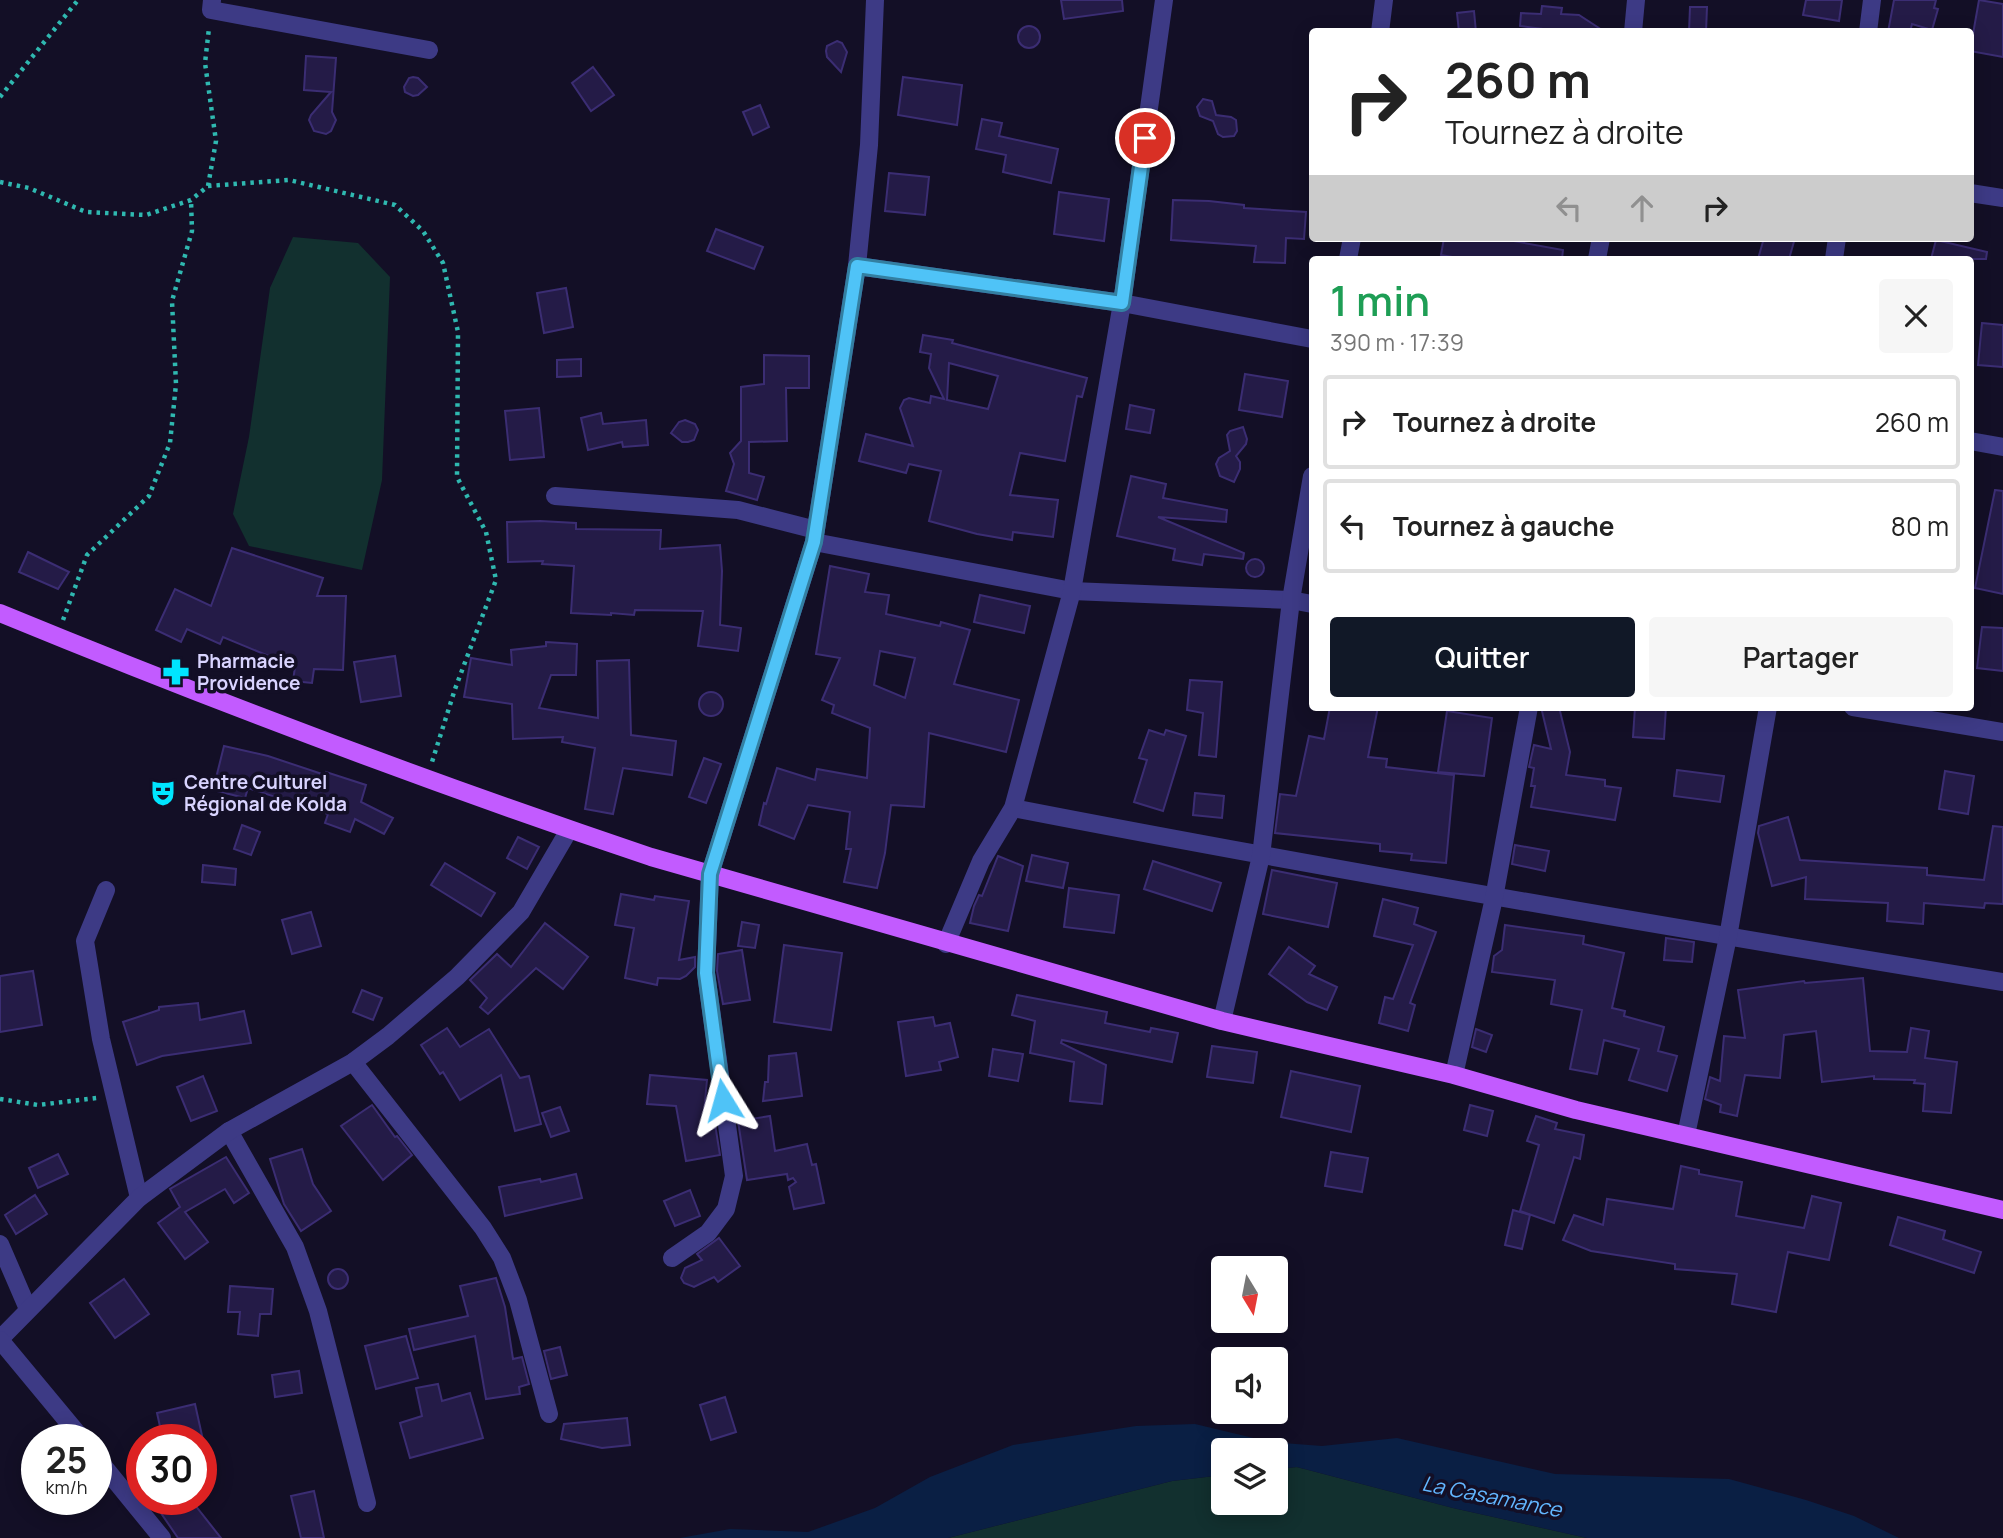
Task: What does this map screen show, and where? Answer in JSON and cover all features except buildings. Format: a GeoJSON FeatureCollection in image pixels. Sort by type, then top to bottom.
{"type":"FeatureCollection","features":[{"type":"Feature","properties":{"kind":"main road"},"geometry":{"type":"LineString","coordinates":[[0,613],[146,673],[569,830],[651,857],[946,944],[1222,1021],[1454,1075],[1576,1110],[2003,1210]]}},
{"type":"Feature","properties":{"kind":"street"},"geometry":{"type":"LineString","coordinates":[[672,1258],[708,1233],[726,1209],[734,1176],[706,973],[710,874],[815,536],[857,266],[869,145],[875,0]]}},
{"type":"Feature","properties":{"kind":"street"},"geometry":{"type":"LineString","coordinates":[[946,944],[981,861],[1013,808],[1072,591],[1122,303],[1164,0]]}},
{"type":"Feature","properties":{"kind":"street"},"geometry":{"type":"LineString","coordinates":[[1380,28],[1384,0]]}},
{"type":"Feature","properties":{"kind":"street"},"geometry":{"type":"LineString","coordinates":[[1633,28],[1636,0]]}},
{"type":"Feature","properties":{"kind":"street"},"geometry":{"type":"LineString","coordinates":[[1868,28],[1872,0]]}},
{"type":"Feature","properties":{"kind":"street"},"geometry":{"type":"LineString","coordinates":[[212,5],[429,50]]}},
{"type":"Feature","properties":{"kind":"street"},"geometry":{"type":"LineString","coordinates":[[1974,194],[2003,198]]}},
{"type":"Feature","properties":{"kind":"street"},"geometry":{"type":"LineString","coordinates":[[857,266],[1122,303],[1309,338]]}},
{"type":"Feature","properties":{"kind":"street"},"geometry":{"type":"LineString","coordinates":[[1974,442],[2003,447]]}},
{"type":"Feature","properties":{"kind":"street"},"geometry":{"type":"LineString","coordinates":[[1222,1021],[1261,856],[1291,600],[1309,494]]}},
{"type":"Feature","properties":{"kind":"street"},"geometry":{"type":"LineString","coordinates":[[555,496],[738,510],[815,536],[1072,591],[1291,600],[1309,603]]}},
{"type":"Feature","properties":{"kind":"street"},"geometry":{"type":"LineString","coordinates":[[1454,1075],[1494,898],[1528,711]]}},
{"type":"Feature","properties":{"kind":"street"},"geometry":{"type":"LineString","coordinates":[[1686,1135],[1728,937],[1767,711]]}},
{"type":"Feature","properties":{"kind":"street"},"geometry":{"type":"LineString","coordinates":[[1877,711],[2003,732]]}},
{"type":"Feature","properties":{"kind":"street"},"geometry":{"type":"LineString","coordinates":[[1013,808],[1494,898],[2003,982]]}},
{"type":"Feature","properties":{"kind":"street"},"geometry":{"type":"LineString","coordinates":[[70,1424],[0,1340],[139,1198],[229,1131],[353,1062],[457,977],[521,912],[569,830]]}},
{"type":"Feature","properties":{"kind":"street"},"geometry":{"type":"LineString","coordinates":[[106,890],[85,941],[101,1039],[139,1198]]}},
{"type":"Feature","properties":{"kind":"street"},"geometry":{"type":"LineString","coordinates":[[353,1062],[483,1228],[502,1258],[518,1300],[549,1414]]}},
{"type":"Feature","properties":{"kind":"street"},"geometry":{"type":"LineString","coordinates":[[229,1131],[295,1247],[318,1311],[367,1503]]}},
{"type":"Feature","properties":{"kind":"street"},"geometry":{"type":"LineString","coordinates":[[0,1244],[28,1310]]}},
{"type":"Feature","properties":{"kind":"street"},"geometry":{"type":"LineString","coordinates":[[112,1477],[162,1538]]}},
{"type":"Feature","properties":{"kind":"path"},"geometry":{"type":"LineString","coordinates":[[0,97],[78,0]]}},
{"type":"Feature","properties":{"kind":"path"},"geometry":{"type":"LineString","coordinates":[[208,186],[216,141],[205,63],[212,5]]}},
{"type":"Feature","properties":{"kind":"path"},"geometry":{"type":"LineString","coordinates":[[0,182],[29,188],[86,212],[146,215],[191,200],[208,186],[289,180],[396,205],[424,231],[443,263],[458,332],[457,477],[486,532],[496,580],[455,689],[427,777]]}},
{"type":"Feature","properties":{"kind":"path"},"geometry":{"type":"LineString","coordinates":[[57,636],[87,555],[149,496],[170,443],[176,384],[172,301],[192,231],[191,200]]}},
{"type":"Feature","properties":{"kind":"path"},"geometry":{"type":"LineString","coordinates":[[0,1099],[38,1105],[115,1095]]}},
{"type":"Feature","properties":{"kind":"green space"},"geometry":{"type":"Polygon","coordinates":[[[293,237],[358,243],[390,277],[382,480],[362,570],[249,546],[233,514],[249,437],[270,288],[293,237]]]}},
{"type":"Feature","properties":{"kind":"green space"},"geometry":{"type":"Polygon","coordinates":[[[1297,1467],[1453,1508],[1587,1538],[948,1538],[1172,1481],[1211,1476],[1211,1515],[1288,1515],[1288,1468],[1297,1467]]]}},
{"type":"Feature","properties":{"kind":"water"},"geometry":{"type":"Polygon","coordinates":[[[1195,1424],[1253,1438],[1211,1438],[1211,1476],[1172,1481],[948,1538],[680,1538],[730,1529],[808,1532],[875,1508],[930,1477],[1013,1445],[1136,1426],[1195,1424]]]}},
{"type":"Feature","properties":{"kind":"water","name":"La Casamance"},"geometry":{"type":"Polygon","coordinates":[[[1397,1438],[1555,1474],[1729,1479],[1854,1516],[1899,1538],[1587,1538],[1453,1508],[1297,1467],[1288,1468],[1288,1443],[1322,1446],[1397,1438]]]}},
{"type":"Feature","properties":{"kind":"place","name":"Pharmacie Providence"},"geometry":{"type":"Point","coordinates":[176,672]}},
{"type":"Feature","properties":{"kind":"place","name":"Centre Culturel Régional de Kolda"},"geometry":{"type":"Point","coordinates":[163,793]}},
{"type":"Feature","properties":{"kind":"route"},"geometry":{"type":"LineString","coordinates":[[723,1100],[706,973],[710,874],[814,542],[857,266],[1122,303],[1145,138]]}}]}
